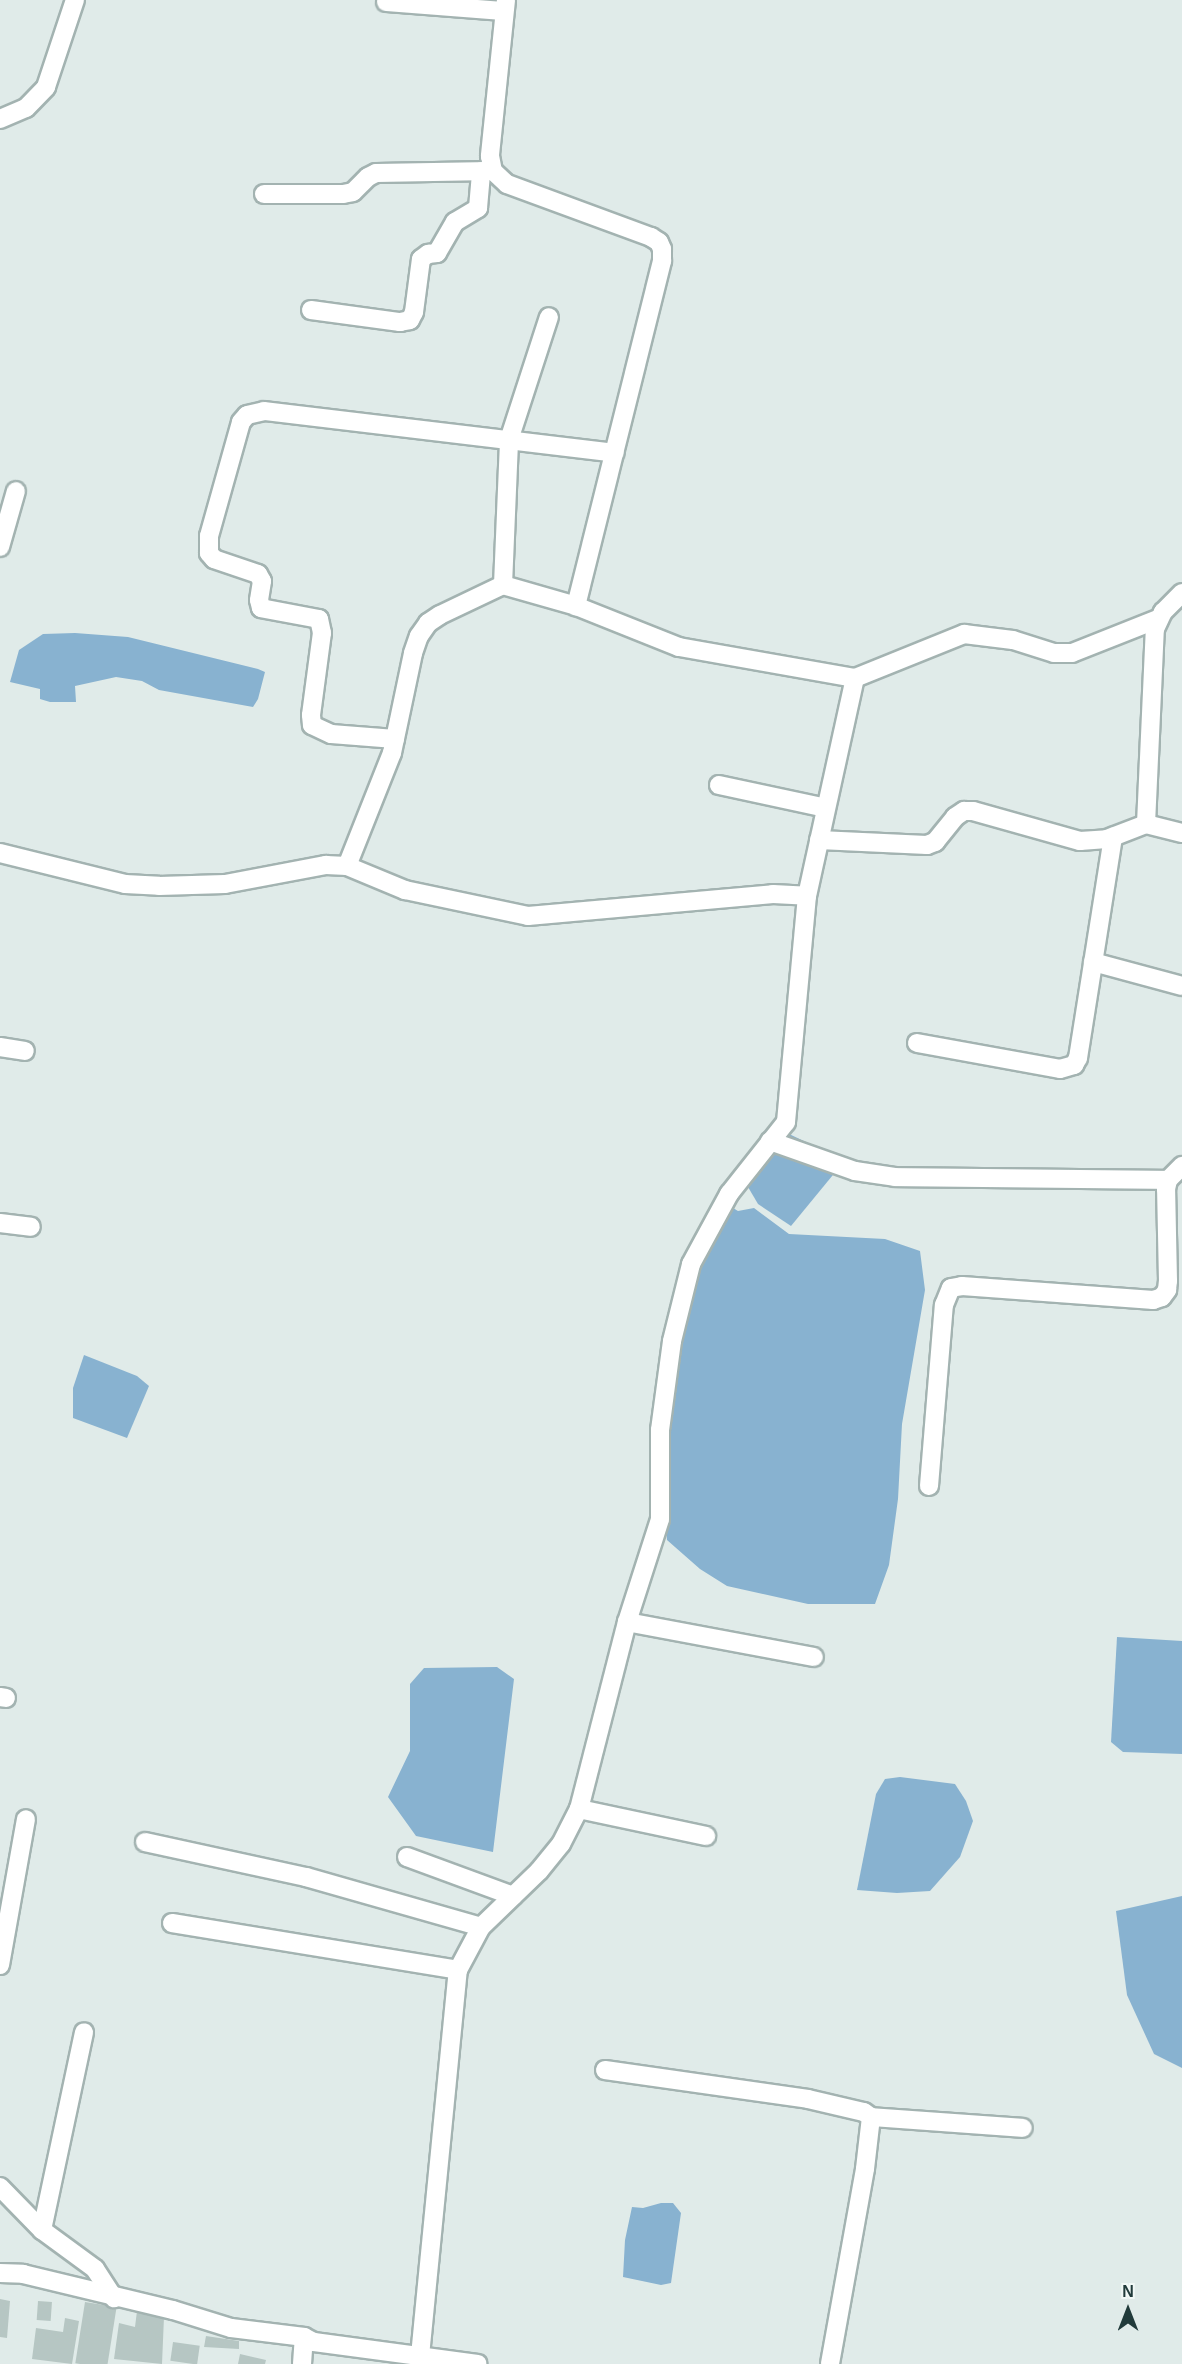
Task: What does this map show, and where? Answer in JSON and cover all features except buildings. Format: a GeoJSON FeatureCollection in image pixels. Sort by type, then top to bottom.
{"type":"FeatureCollection","features":[{"type":"Feature","properties":{"kind":"street"},"geometry":{"type":"LineString","coordinates":[[0,119],[26,108],[46,87],[75,0]]}},
{"type":"Feature","properties":{"kind":"street"},"geometry":{"type":"LineString","coordinates":[[311,310],[400,322],[410,320],[414,312],[421,259],[428,254],[437,253],[455,222],[478,208],[490,156],[505,5],[386,2]]}},
{"type":"Feature","properties":{"kind":"street"},"geometry":{"type":"LineString","coordinates":[[264,194],[354,192],[368,177],[376,173],[487,171],[507,184],[659,242],[662,261],[576,606]]}},
{"type":"Feature","properties":{"kind":"street"},"geometry":{"type":"LineString","coordinates":[[503,585],[509,440],[549,317]]}},
{"type":"Feature","properties":{"kind":"street"},"geometry":{"type":"LineString","coordinates":[[395,739],[331,734],[312,725],[311,715],[322,633],[319,619],[261,608],[259,600],[262,580],[258,574],[214,559],[209,553],[209,536],[241,422],[247,415],[264,411],[614,453]]}},
{"type":"Feature","properties":{"kind":"street"},"geometry":{"type":"LineString","coordinates":[[0,547],[16,491]]}},
{"type":"Feature","properties":{"kind":"street"},"geometry":{"type":"LineString","coordinates":[[347,866],[388,765],[413,653],[428,623],[503,585],[576,606],[679,647],[855,678],[964,634],[1013,640],[1054,653],[1072,653],[1158,619],[1182,593]]}},
{"type":"Feature","properties":{"kind":"street"},"geometry":{"type":"LineString","coordinates":[[1146,824],[1155,629],[1158,619]]}},
{"type":"Feature","properties":{"kind":"street"},"geometry":{"type":"LineString","coordinates":[[420,2356],[458,1970],[481,1927],[561,1844],[579,1809],[627,1622],[660,1519],[660,1430],[672,1341],[691,1264],[729,1194],[786,1122],[807,896],[855,678]]}},
{"type":"Feature","properties":{"kind":"street"},"geometry":{"type":"LineString","coordinates":[[719,784],[826,808]]}},
{"type":"Feature","properties":{"kind":"street"},"geometry":{"type":"LineString","coordinates":[[819,840],[927,845],[934,842],[964,811],[973,811],[1080,841],[1093,842],[1113,837],[1146,824],[1182,833]]}},
{"type":"Feature","properties":{"kind":"street"},"geometry":{"type":"LineString","coordinates":[[917,1043],[1068,1069],[1078,1058],[1113,837]]}},
{"type":"Feature","properties":{"kind":"street"},"geometry":{"type":"LineString","coordinates":[[0,853],[125,884],[159,886],[225,884],[326,865],[347,866],[405,890],[528,916],[773,894],[807,896]]}},
{"type":"Feature","properties":{"kind":"street"},"geometry":{"type":"LineString","coordinates":[[1093,962],[1182,986]]}},
{"type":"Feature","properties":{"kind":"street"},"geometry":{"type":"LineString","coordinates":[[0,1047],[25,1052]]}},
{"type":"Feature","properties":{"kind":"street"},"geometry":{"type":"LineString","coordinates":[[770,1141],[855,1171],[895,1178],[1177,1173],[1167,1290],[1162,1297],[1153,1300],[962,1286],[951,1288],[944,1305],[929,1486]]}},
{"type":"Feature","properties":{"kind":"street"},"geometry":{"type":"LineString","coordinates":[[0,1223],[31,1227]]}},
{"type":"Feature","properties":{"kind":"street"},"geometry":{"type":"LineString","coordinates":[[627,1622],[814,1657]]}},
{"type":"Feature","properties":{"kind":"street"},"geometry":{"type":"LineString","coordinates":[[579,1809],[706,1836]]}},
{"type":"Feature","properties":{"kind":"street"},"geometry":{"type":"LineString","coordinates":[[0,1965],[26,1819]]}},
{"type":"Feature","properties":{"kind":"street"},"geometry":{"type":"LineString","coordinates":[[145,1842],[306,1877],[481,1927]]}},
{"type":"Feature","properties":{"kind":"street"},"geometry":{"type":"LineString","coordinates":[[406,1857],[513,1896]]}},
{"type":"Feature","properties":{"kind":"street"},"geometry":{"type":"LineString","coordinates":[[172,1923],[458,1970]]}},
{"type":"Feature","properties":{"kind":"street"},"geometry":{"type":"LineString","coordinates":[[42,2230],[84,2032]]}},
{"type":"Feature","properties":{"kind":"street"},"geometry":{"type":"LineString","coordinates":[[605,2070],[808,2099],[864,2112],[871,2117],[1023,2128]]}},
{"type":"Feature","properties":{"kind":"street"},"geometry":{"type":"LineString","coordinates":[[830,2364],[865,2169],[871,2117]]}},
{"type":"Feature","properties":{"kind":"street"},"geometry":{"type":"LineString","coordinates":[[0,2187],[42,2230],[95,2269],[114,2298]]}},
{"type":"Feature","properties":{"kind":"street"},"geometry":{"type":"LineString","coordinates":[[0,2273],[23,2274],[114,2298],[173,2310],[231,2328],[304,2337],[314,2342],[450,2362],[478,2364]]}},
{"type":"Feature","properties":{"kind":"street"},"geometry":{"type":"LineString","coordinates":[[302,2364],[304,2337]]}},
{"type":"Feature","properties":{"kind":"water"},"geometry":{"type":"Polygon","coordinates":[[[75,633],[128,637],[258,669],[265,672],[258,699],[253,707],[159,690],[142,681],[116,677],[75,686],[76,702],[50,702],[40,699],[40,689],[10,682],[19,650],[43,634],[75,633]]]}},
{"type":"Feature","properties":{"kind":"water"},"geometry":{"type":"Polygon","coordinates":[[[789,1134],[825,1151],[837,1170],[791,1226],[758,1204],[748,1187],[789,1134]]]}},
{"type":"Feature","properties":{"kind":"water"},"geometry":{"type":"Polygon","coordinates":[[[733,1208],[738,1211],[754,1208],[789,1234],[885,1239],[920,1251],[925,1290],[902,1424],[898,1499],[889,1565],[875,1604],[808,1604],[727,1586],[700,1569],[667,1540],[660,1464],[691,1264],[733,1208]]]}},
{"type":"Feature","properties":{"kind":"water"},"geometry":{"type":"Polygon","coordinates":[[[84,1355],[137,1376],[149,1386],[127,1438],[73,1418],[73,1388],[84,1355]]]}},
{"type":"Feature","properties":{"kind":"water"},"geometry":{"type":"Polygon","coordinates":[[[1117,1637],[1182,1641],[1182,1754],[1123,1752],[1111,1742],[1117,1637]]]}},
{"type":"Feature","properties":{"kind":"water"},"geometry":{"type":"Polygon","coordinates":[[[497,1667],[514,1679],[493,1852],[416,1836],[388,1797],[410,1751],[410,1684],[424,1668],[497,1667]]]}},
{"type":"Feature","properties":{"kind":"water"},"geometry":{"type":"Polygon","coordinates":[[[900,1777],[955,1784],[966,1801],[973,1821],[960,1857],[930,1891],[897,1893],[857,1890],[876,1794],[885,1779],[900,1777]]]}},
{"type":"Feature","properties":{"kind":"water"},"geometry":{"type":"Polygon","coordinates":[[[1182,1896],[1182,2068],[1154,2054],[1127,1995],[1116,1911],[1182,1896]]]}},
{"type":"Feature","properties":{"kind":"water"},"geometry":{"type":"Polygon","coordinates":[[[661,2203],[673,2203],[681,2213],[671,2283],[661,2285],[623,2277],[625,2240],[632,2207],[643,2208],[661,2203]]]}}]}
